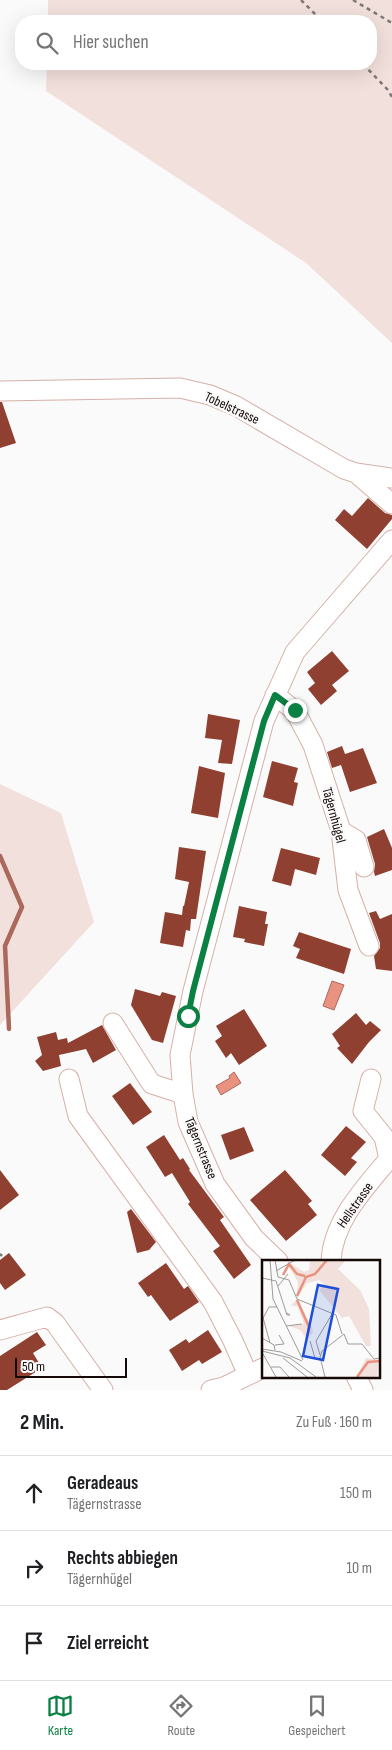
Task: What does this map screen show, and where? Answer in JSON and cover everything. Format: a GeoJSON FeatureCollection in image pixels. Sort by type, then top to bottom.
{"type":"FeatureCollection","features":[{"type":"Feature","properties":{"kind":"street","name":"Tobelstrasse"},"geometry":{"type":"LineString","coordinates":[[0,391],[180,388],[210,395],[236,406],[344,469],[356,474],[392,478]]}},
{"type":"Feature","properties":{"kind":"street"},"geometry":{"type":"LineString","coordinates":[[356,474],[392,504]]}},
{"type":"Feature","properties":{"kind":"street","name":"Tägernstrasse"},"geometry":{"type":"LineString","coordinates":[[277,1260],[254,1238],[215,1184],[188,1122],[183,1094],[180,1055],[193,991],[264,721],[295,652],[392,540]]}},
{"type":"Feature","properties":{"kind":"street","name":"Tägernhügel"},"geometry":{"type":"LineString","coordinates":[[275,695],[295,710],[313,745],[341,831],[348,890],[369,946]]}},
{"type":"Feature","properties":{"kind":"street"},"geometry":{"type":"LineString","coordinates":[[341,831],[356,840],[364,867]]}},
{"type":"Feature","properties":{"kind":"street"},"geometry":{"type":"LineString","coordinates":[[113,1023],[152,1084],[183,1094]]}},
{"type":"Feature","properties":{"kind":"street"},"geometry":{"type":"LineString","coordinates":[[69,1079],[78,1116],[213,1302],[233,1341],[255,1372],[224,1387],[211,1390]]}},
{"type":"Feature","properties":{"kind":"street"},"geometry":{"type":"LineString","coordinates":[[371,1079],[363,1110],[384,1137],[390,1157]]}},
{"type":"Feature","properties":{"kind":"street","name":"Hellstrasse"},"geometry":{"type":"LineString","coordinates":[[331,1260],[336,1232],[347,1213],[390,1157]]}},
{"type":"Feature","properties":{"kind":"street"},"geometry":{"type":"LineString","coordinates":[[0,1330],[46,1317],[55,1323],[103,1390]]}},
{"type":"Feature","properties":{"kind":"street"},"geometry":{"type":"LineString","coordinates":[[357,1378],[363,1390]]}},
{"type":"Feature","properties":{"kind":"path"},"geometry":{"type":"LineString","coordinates":[[301,0],[316,15]]}},
{"type":"Feature","properties":{"kind":"path"},"geometry":{"type":"LineString","coordinates":[[353,0],[392,24]]}},
{"type":"Feature","properties":{"kind":"path"},"geometry":{"type":"LineString","coordinates":[[369,70],[388,90],[392,97]]}},
{"type":"Feature","properties":{"kind":"shaded area"},"geometry":{"type":"Polygon","coordinates":[[[48,0],[392,0],[392,343],[306,263],[46,91],[47,70],[377,70],[377,15],[48,15],[48,0]]]}},
{"type":"Feature","properties":{"kind":"shaded area"},"geometry":{"type":"Polygon","coordinates":[[[0,784],[61,813],[94,922],[0,1025],[0,784]]]}},
{"type":"Feature","properties":{"kind":"shaded area"},"geometry":{"type":"Polygon","coordinates":[[[332,981],[344,985],[334,1010],[323,1006],[332,981]]]}},
{"type":"Feature","properties":{"kind":"shaded area"},"geometry":{"type":"Polygon","coordinates":[[[234,1072],[241,1083],[221,1095],[216,1086],[230,1078],[229,1076],[234,1072]]]}},
{"type":"Feature","properties":{"kind":"building"},"geometry":{"type":"Polygon","coordinates":[[[0,402],[2,402],[16,443],[0,448],[0,402]]]}},
{"type":"Feature","properties":{"kind":"building"},"geometry":{"type":"Polygon","coordinates":[[[368,498],[385,513],[392,515],[392,519],[367,549],[335,520],[344,509],[352,516],[368,498]]]}},
{"type":"Feature","properties":{"kind":"building"},"geometry":{"type":"Polygon","coordinates":[[[332,651],[349,671],[332,685],[337,691],[321,705],[308,689],[315,683],[307,672],[332,651]]]}},
{"type":"Feature","properties":{"kind":"building"},"geometry":{"type":"Polygon","coordinates":[[[208,714],[240,720],[232,764],[218,763],[222,740],[205,738],[208,714]]]}},
{"type":"Feature","properties":{"kind":"building"},"geometry":{"type":"Polygon","coordinates":[[[342,746],[345,754],[363,748],[377,783],[350,792],[341,765],[332,768],[327,752],[342,746]]]}},
{"type":"Feature","properties":{"kind":"building"},"geometry":{"type":"Polygon","coordinates":[[[272,761],[298,768],[294,782],[298,783],[293,806],[263,797],[272,761]]]}},
{"type":"Feature","properties":{"kind":"building"},"geometry":{"type":"Polygon","coordinates":[[[199,766],[225,773],[218,818],[191,813],[199,766]]]}},
{"type":"Feature","properties":{"kind":"building"},"geometry":{"type":"Polygon","coordinates":[[[384,829],[392,848],[392,870],[375,876],[375,864],[367,837],[384,829]]]}},
{"type":"Feature","properties":{"kind":"building"},"geometry":{"type":"Polygon","coordinates":[[[179,847],[206,851],[196,919],[191,919],[190,931],[186,930],[183,947],[160,943],[165,912],[182,915],[189,882],[175,879],[179,847]]]}},
{"type":"Feature","properties":{"kind":"building"},"geometry":{"type":"Polygon","coordinates":[[[281,848],[320,858],[316,875],[295,869],[291,886],[272,881],[281,848]]]}},
{"type":"Feature","properties":{"kind":"building"},"geometry":{"type":"Polygon","coordinates":[[[239,906],[267,912],[265,924],[268,924],[264,946],[244,942],[245,939],[233,937],[239,906]]]}},
{"type":"Feature","properties":{"kind":"building"},"geometry":{"type":"Polygon","coordinates":[[[376,911],[380,919],[392,914],[392,971],[376,969],[374,956],[380,948],[380,943],[369,913],[376,911]]]}},
{"type":"Feature","properties":{"kind":"building"},"geometry":{"type":"Polygon","coordinates":[[[299,932],[351,949],[344,974],[296,958],[300,949],[293,946],[299,932]]]}},
{"type":"Feature","properties":{"kind":"building"},"geometry":{"type":"Polygon","coordinates":[[[135,989],[160,996],[162,992],[176,996],[163,1043],[152,1040],[131,1005],[135,989]]]}},
{"type":"Feature","properties":{"kind":"building"},"geometry":{"type":"Polygon","coordinates":[[[244,1009],[267,1046],[239,1065],[231,1053],[226,1058],[215,1041],[222,1036],[216,1026],[244,1009]]]}},
{"type":"Feature","properties":{"kind":"building"},"geometry":{"type":"Polygon","coordinates":[[[356,1013],[366,1025],[370,1021],[381,1030],[352,1064],[337,1048],[340,1046],[332,1034],[356,1013]]]}},
{"type":"Feature","properties":{"kind":"building"},"geometry":{"type":"Polygon","coordinates":[[[102,1025],[116,1050],[93,1063],[86,1049],[59,1055],[61,1066],[43,1071],[35,1061],[42,1055],[37,1037],[56,1032],[58,1040],[67,1038],[68,1043],[102,1025]]]}},
{"type":"Feature","properties":{"kind":"building"},"geometry":{"type":"Polygon","coordinates":[[[130,1083],[152,1112],[133,1125],[112,1096],[130,1083]]]}},
{"type":"Feature","properties":{"kind":"building"},"geometry":{"type":"Polygon","coordinates":[[[346,1126],[366,1142],[351,1158],[357,1162],[345,1176],[321,1155],[346,1126]]]}},
{"type":"Feature","properties":{"kind":"building"},"geometry":{"type":"Polygon","coordinates":[[[244,1127],[254,1151],[230,1160],[221,1135],[244,1127]]]}},
{"type":"Feature","properties":{"kind":"building"},"geometry":{"type":"Polygon","coordinates":[[[164,1135],[180,1160],[183,1158],[189,1170],[224,1217],[220,1220],[251,1265],[234,1279],[213,1251],[220,1246],[188,1204],[190,1202],[172,1173],[165,1177],[146,1147],[164,1135]]]}},
{"type":"Feature","properties":{"kind":"building"},"geometry":{"type":"Polygon","coordinates":[[[0,1170],[19,1195],[0,1210],[0,1170]]]}},
{"type":"Feature","properties":{"kind":"building"},"geometry":{"type":"Polygon","coordinates":[[[285,1170],[312,1201],[308,1204],[317,1215],[286,1241],[250,1200],[285,1170]]]}},
{"type":"Feature","properties":{"kind":"building"},"geometry":{"type":"Polygon","coordinates":[[[131,1209],[156,1242],[149,1250],[137,1253],[127,1212],[131,1209]]]}},
{"type":"Feature","properties":{"kind":"building"},"geometry":{"type":"Polygon","coordinates":[[[9,1253],[26,1275],[5,1290],[0,1283],[0,1260],[9,1253]]]}},
{"type":"Feature","properties":{"kind":"building"},"geometry":{"type":"Polygon","coordinates":[[[166,1263],[184,1289],[188,1286],[199,1302],[170,1321],[151,1295],[148,1297],[138,1283],[166,1263]]]}},
{"type":"Feature","properties":{"kind":"building"},"geometry":{"type":"Polygon","coordinates":[[[208,1330],[222,1352],[202,1364],[199,1360],[182,1371],[169,1350],[186,1339],[189,1343],[208,1330]]]}},
{"type":"Feature","properties":{"kind":"building"},"geometry":{"type":"Polygon","coordinates":[[[37,1332],[46,1345],[33,1353],[42,1368],[7,1390],[0,1390],[0,1356],[37,1332]]]}},
{"type":"Feature","properties":{"kind":"waterway"},"geometry":{"type":"LineString","coordinates":[[0,856],[22,907],[5,946],[9,1029]]}},
{"type":"Feature","properties":{"kind":"route"},"geometry":{"type":"LineString","coordinates":[[188,1016],[264,721],[275,695],[295,710]]}}]}
